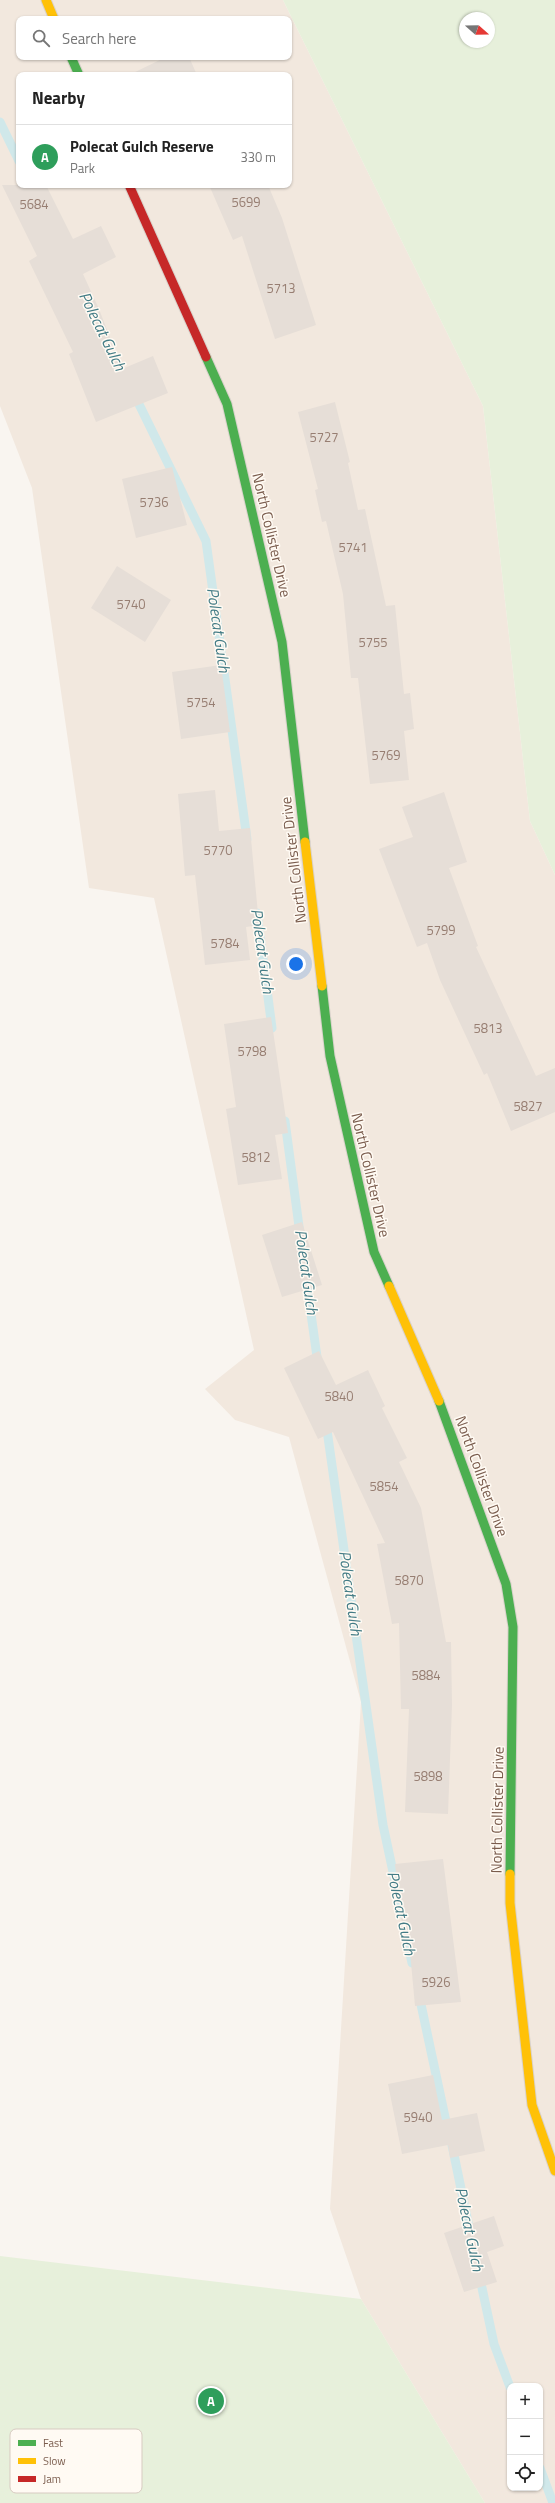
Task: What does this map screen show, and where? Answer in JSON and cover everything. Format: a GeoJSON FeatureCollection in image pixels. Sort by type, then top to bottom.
{"type":"FeatureCollection","features":[{"type":"Feature","properties":{"kind":"street"},"geometry":{"type":"LineString","coordinates":[[46,0],[53,16]]}},
{"type":"Feature","properties":{"kind":"street"},"geometry":{"type":"LineString","coordinates":[[72,60],[78,72]]}},
{"type":"Feature","properties":{"kind":"street","name":"North Collister Drive"},"geometry":{"type":"LineString","coordinates":[[130,188],[227,404],[279,627],[330,1056],[374,1252],[450,1428],[506,1584],[513,1627],[510,1903],[532,2105],[555,2171]]}},
{"type":"Feature","properties":{"kind":"shaded area"},"geometry":{"type":"Polygon","coordinates":[[[0,0],[283,0],[291,16],[16,16],[16,60],[292,60],[292,18],[483,406],[530,821],[555,875],[555,2503],[485,2503],[361,2299],[330,2209],[361,1702],[289,1437],[235,1420],[205,1389],[254,1350],[154,898],[89,888],[32,488],[0,406],[0,0]]]}},
{"type":"Feature","properties":{"kind":"green space"},"geometry":{"type":"Polygon","coordinates":[[[283,0],[555,0],[555,875],[530,821],[483,406],[283,0]]]}},
{"type":"Feature","properties":{"kind":"green space"},"geometry":{"type":"Polygon","coordinates":[[[0,2256],[361,2299],[485,2503],[0,2503],[0,2256]]]}},
{"type":"Feature","properties":{"kind":"building"},"geometry":{"type":"Polygon","coordinates":[[[160,60],[190,60],[196,72],[135,72],[160,60]]]}},
{"type":"Feature","properties":{"kind":"building"},"geometry":{"type":"Polygon","coordinates":[[[2,185],[16,185],[16,188],[48,188],[73,239],[101,226],[116,257],[83,274],[99,309],[122,369],[153,356],[168,393],[96,422],[69,354],[73,352],[29,261],[37,256],[2,185]]]}},
{"type":"Feature","properties":{"kind":"building"},"geometry":{"type":"Polygon","coordinates":[[[210,188],[269,188],[282,218],[316,325],[275,339],[242,236],[233,240],[210,188]]]}},
{"type":"Feature","properties":{"kind":"building"},"geometry":{"type":"Polygon","coordinates":[[[335,402],[350,462],[348,463],[358,510],[365,509],[386,606],[395,605],[404,694],[410,693],[414,729],[404,731],[409,780],[370,784],[358,678],[351,678],[343,594],[326,521],[322,522],[315,490],[318,489],[298,412],[335,402]]]}},
{"type":"Feature","properties":{"kind":"building"},"geometry":{"type":"Polygon","coordinates":[[[172,467],[187,525],[136,538],[122,479],[172,467]]]}},
{"type":"Feature","properties":{"kind":"building"},"geometry":{"type":"Polygon","coordinates":[[[117,566],[171,600],[145,642],[91,608],[117,566]]]}},
{"type":"Feature","properties":{"kind":"building"},"geometry":{"type":"Polygon","coordinates":[[[221,665],[230,732],[181,739],[172,672],[221,665]]]}},
{"type":"Feature","properties":{"kind":"building"},"geometry":{"type":"Polygon","coordinates":[[[215,790],[219,831],[250,828],[259,925],[246,927],[250,960],[205,965],[195,875],[185,876],[178,794],[215,790]]]}},
{"type":"Feature","properties":{"kind":"building"},"geometry":{"type":"Polygon","coordinates":[[[444,792],[467,862],[449,868],[478,946],[476,947],[536,1076],[555,1068],[555,1112],[511,1131],[487,1073],[484,1075],[440,980],[427,943],[417,947],[379,849],[413,837],[402,807],[444,792]]]}},
{"type":"Feature","properties":{"kind":"building"},"geometry":{"type":"Polygon","coordinates":[[[271,1017],[288,1133],[275,1135],[282,1179],[238,1185],[226,1109],[236,1107],[224,1024],[271,1017]]]}},
{"type":"Feature","properties":{"kind":"building"},"geometry":{"type":"Polygon","coordinates":[[[302,1222],[322,1285],[282,1297],[262,1235],[302,1222]]]}},
{"type":"Feature","properties":{"kind":"building"},"geometry":{"type":"Polygon","coordinates":[[[319,1351],[336,1385],[368,1370],[385,1406],[382,1408],[407,1458],[399,1462],[421,1508],[446,1642],[451,1642],[452,1705],[448,1814],[405,1812],[409,1709],[401,1709],[399,1623],[392,1624],[377,1544],[385,1543],[333,1432],[318,1439],[284,1368],[319,1351]]]}},
{"type":"Feature","properties":{"kind":"building"},"geometry":{"type":"Polygon","coordinates":[[[443,1859],[461,2002],[415,2006],[409,1941],[404,1942],[395,1864],[443,1859]]]}},
{"type":"Feature","properties":{"kind":"building"},"geometry":{"type":"Polygon","coordinates":[[[433,2075],[442,2120],[477,2113],[485,2151],[450,2158],[448,2145],[402,2154],[388,2084],[433,2075]]]}},
{"type":"Feature","properties":{"kind":"building"},"geometry":{"type":"Polygon","coordinates":[[[494,2216],[504,2246],[487,2252],[497,2282],[464,2292],[444,2233],[494,2216]]]}},
{"type":"Feature","properties":{"kind":"waterway","name":"Polecat Gulch"},"geometry":{"type":"LineString","coordinates":[[0,122],[16,155]]}},
{"type":"Feature","properties":{"kind":"waterway","name":"Polecat Gulch"},"geometry":{"type":"LineString","coordinates":[[134,394],[206,541],[247,839]]}},
{"type":"Feature","properties":{"kind":"waterway","name":"Polecat Gulch"},"geometry":{"type":"LineString","coordinates":[[257,913],[272,1028]]}},
{"type":"Feature","properties":{"kind":"waterway","name":"Polecat Gulch"},"geometry":{"type":"LineString","coordinates":[[285,1121],[300,1234]]}},
{"type":"Feature","properties":{"kind":"waterway","name":"Polecat Gulch"},"geometry":{"type":"LineString","coordinates":[[306,1278],[318,1364]]}},
{"type":"Feature","properties":{"kind":"waterway","name":"Polecat Gulch"},"geometry":{"type":"LineString","coordinates":[[326,1423],[383,1825],[402,1914]]}},
{"type":"Feature","properties":{"kind":"waterway","name":"Polecat Gulch"},"geometry":{"type":"LineString","coordinates":[[405,1930],[412,1963]]}},
{"type":"Feature","properties":{"kind":"waterway","name":"Polecat Gulch"},"geometry":{"type":"LineString","coordinates":[[419,1995],[448,2131]]}},
{"type":"Feature","properties":{"kind":"waterway","name":"Polecat Gulch"},"geometry":{"type":"LineString","coordinates":[[452,2145],[471,2237]]}},
{"type":"Feature","properties":{"kind":"waterway","name":"Polecat Gulch"},"geometry":{"type":"LineString","coordinates":[[479,2274],[494,2344],[509,2383]]}},
{"type":"Feature","properties":{"kind":"waterway","name":"Polecat Gulch"},"geometry":{"type":"LineString","coordinates":[[543,2476],[553,2503]]}},
{"type":"Feature","properties":{"kind":"traffic: fast"},"geometry":{"type":"LineString","coordinates":[[72,60],[78,72]]}},
{"type":"Feature","properties":{"kind":"traffic: fast"},"geometry":{"type":"LineString","coordinates":[[206,357],[227,404],[282,642],[305,842]]}},
{"type":"Feature","properties":{"kind":"traffic: fast"},"geometry":{"type":"LineString","coordinates":[[322,986],[330,1056],[374,1252],[389,1286]]}},
{"type":"Feature","properties":{"kind":"traffic: fast"},"geometry":{"type":"LineString","coordinates":[[439,1401],[506,1584],[513,1627],[510,1874]]}},
{"type":"Feature","properties":{"kind":"traffic: slow"},"geometry":{"type":"LineString","coordinates":[[46,0],[53,16]]}},
{"type":"Feature","properties":{"kind":"traffic: slow"},"geometry":{"type":"LineString","coordinates":[[305,842],[322,986]]}},
{"type":"Feature","properties":{"kind":"traffic: slow"},"geometry":{"type":"LineString","coordinates":[[389,1286],[439,1401]]}},
{"type":"Feature","properties":{"kind":"traffic: slow"},"geometry":{"type":"LineString","coordinates":[[510,1874],[510,1903],[532,2105],[555,2171]]}},
{"type":"Feature","properties":{"kind":"traffic: jam"},"geometry":{"type":"LineString","coordinates":[[130,188],[206,357]]}},
{"type":"Feature","properties":{"kind":"place","name":"Polecat Gulch Reserve"},"geometry":{"type":"Point","coordinates":[211,2401]}}]}
